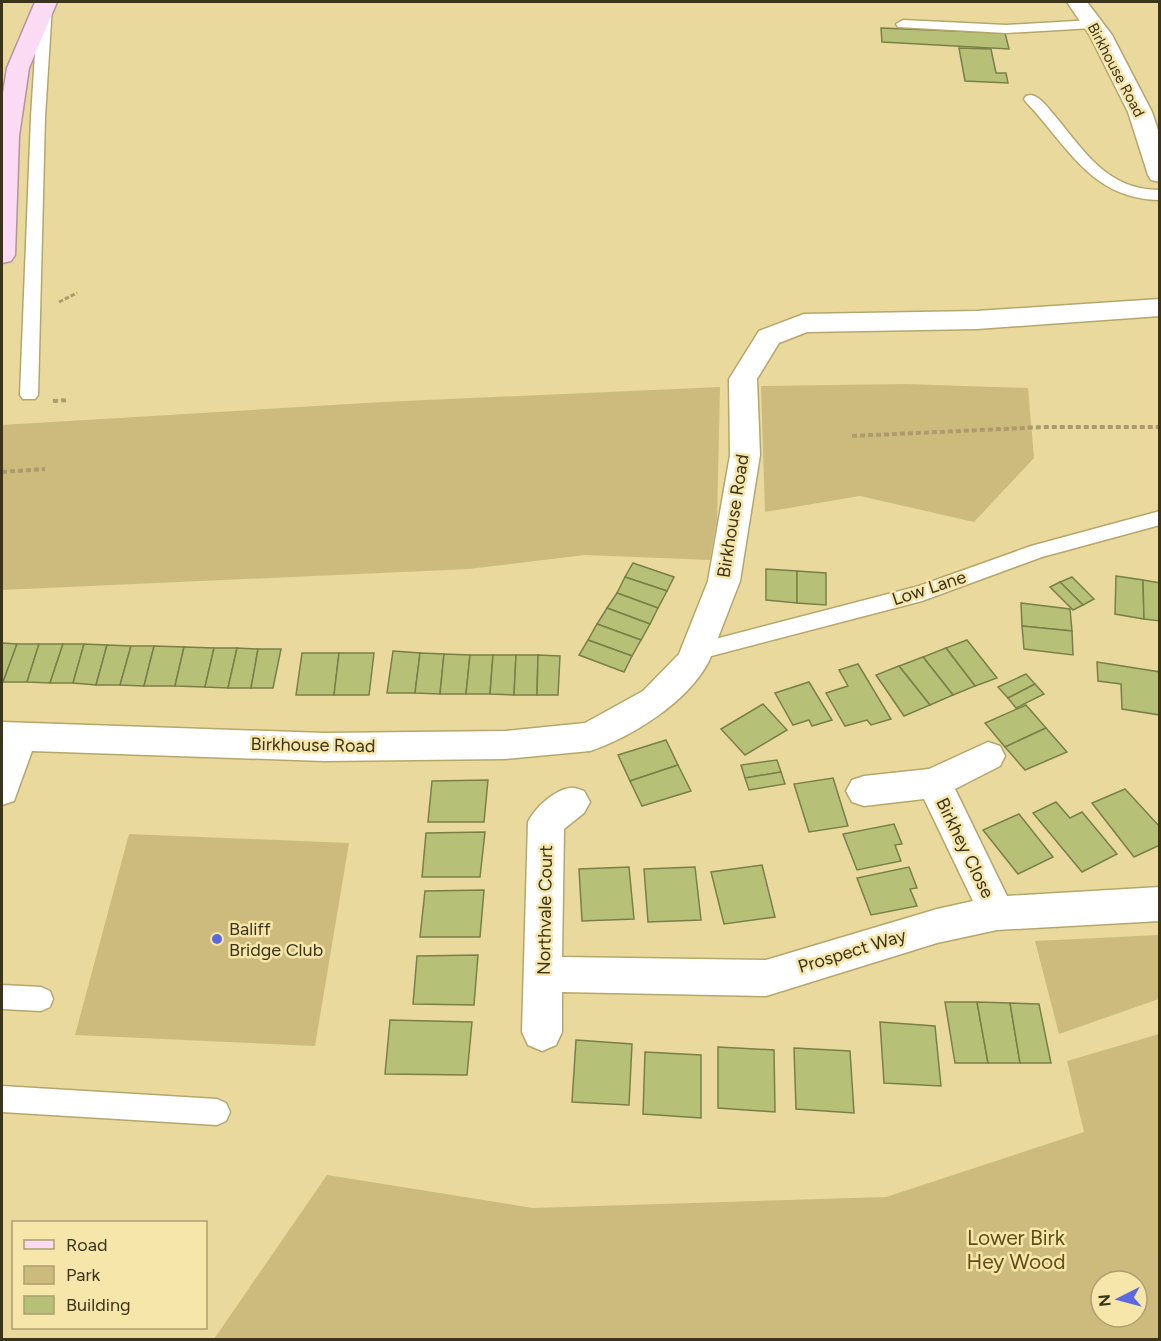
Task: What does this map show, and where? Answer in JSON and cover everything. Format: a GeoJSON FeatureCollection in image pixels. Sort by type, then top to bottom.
{"type":"FeatureCollection","features":[{"type":"Feature","properties":{"kind":"main road"},"geometry":{"type":"LineString","coordinates":[[2,255],[7,136],[18,68],[46,2]]}},
{"type":"Feature","properties":{"kind":"street","name":"Birkhouse Road"},"geometry":{"type":"LineString","coordinates":[[1077,2],[1101,35],[1140,112],[1160,175]]}},
{"type":"Feature","properties":{"kind":"street","name":"Birkhouse Road"},"geometry":{"type":"LineString","coordinates":[[11,737],[324,747],[505,745],[590,737],[655,700],[693,661],[724,581],[745,455],[743,379],[769,337],[804,323],[977,320],[1160,307]]}},
{"type":"Feature","properties":{"kind":"street"},"geometry":{"type":"LineString","coordinates":[[2,790],[11,737]]}},
{"type":"Feature","properties":{"kind":"street","name":"Birkhey Close"},"geometry":{"type":"LineString","coordinates":[[864,791],[934,783],[988,756]]}},
{"type":"Feature","properties":{"kind":"street","name":"Birkhey Close"},"geometry":{"type":"LineString","coordinates":[[934,783],[997,913]]}},
{"type":"Feature","properties":{"kind":"street","name":"Northvale Court"},"geometry":{"type":"LineString","coordinates":[[542,1032],[546,822],[572,802]]}},
{"type":"Feature","properties":{"kind":"street","name":"Prospect Way"},"geometry":{"type":"LineString","coordinates":[[544,974],[766,978],[937,926],[997,913],[1160,904]]}},
{"type":"Feature","properties":{"kind":"lane"},"geometry":{"type":"LineString","coordinates":[[29,395],[38,117],[46,2]]}},
{"type":"Feature","properties":{"kind":"lane"},"geometry":{"type":"LineString","coordinates":[[903,24],[1006,29],[1093,24]]}},
{"type":"Feature","properties":{"kind":"lane"},"geometry":{"type":"LineString","coordinates":[[1031,99],[1050,116],[1100,177],[1131,193],[1160,195]]}},
{"type":"Feature","properties":{"kind":"lane","name":"Low Lane"},"geometry":{"type":"LineString","coordinates":[[696,652],[922,593],[1038,551],[1160,519]]}},
{"type":"Feature","properties":{"kind":"lane"},"geometry":{"type":"LineString","coordinates":[[2,997],[41,999]]}},
{"type":"Feature","properties":{"kind":"lane"},"geometry":{"type":"LineString","coordinates":[[2,1099],[217,1112]]}},
{"type":"Feature","properties":{"kind":"path"},"geometry":{"type":"LineString","coordinates":[[852,436],[954,433],[1010,428],[1160,427]]}},
{"type":"Feature","properties":{"kind":"path"},"geometry":{"type":"LineString","coordinates":[[2,472],[45,469]]}},
{"type":"Feature","properties":{"kind":"green space"},"geometry":{"type":"Polygon","coordinates":[[[905,384],[1028,388],[1034,458],[974,522],[860,496],[765,512],[761,386],[905,384]]]}},
{"type":"Feature","properties":{"kind":"green space"},"geometry":{"type":"Polygon","coordinates":[[[720,387],[717,520],[710,560],[585,555],[469,569],[2,590],[2,425],[382,402],[720,387]]]}},
{"type":"Feature","properties":{"kind":"green space","name":"Baliff Bridge Club"},"geometry":{"type":"Polygon","coordinates":[[[129,834],[349,843],[315,1046],[75,1035],[129,834]]]}},
{"type":"Feature","properties":{"kind":"green space"},"geometry":{"type":"Polygon","coordinates":[[[1159,935],[1159,999],[1059,1034],[1035,941],[1159,935]]]}},
{"type":"Feature","properties":{"kind":"green space","name":"Lower Birk Hey Wood"},"geometry":{"type":"Polygon","coordinates":[[[1159,1034],[1159,1339],[214,1339],[327,1175],[533,1208],[886,1197],[1084,1132],[1067,1061],[1159,1034]]]}},
{"type":"Feature","properties":{"kind":"building"},"geometry":{"type":"Polygon","coordinates":[[[881,28],[1005,33],[1009,49],[882,42],[881,28]]]}},
{"type":"Feature","properties":{"kind":"building"},"geometry":{"type":"Polygon","coordinates":[[[959,48],[991,49],[996,73],[1006,73],[1008,83],[965,81],[959,48]]]}},
{"type":"Feature","properties":{"kind":"building"},"geometry":{"type":"Polygon","coordinates":[[[633,563],[674,577],[667,591],[625,577],[633,563]]]}},
{"type":"Feature","properties":{"kind":"building"},"geometry":{"type":"Polygon","coordinates":[[[766,569],[797,571],[797,603],[766,600],[766,569]]]}},
{"type":"Feature","properties":{"kind":"building"},"geometry":{"type":"Polygon","coordinates":[[[797,571],[826,573],[826,605],[797,603],[797,571]]]}},
{"type":"Feature","properties":{"kind":"building"},"geometry":{"type":"Polygon","coordinates":[[[1116,576],[1143,580],[1144,619],[1115,614],[1116,576]]]}},
{"type":"Feature","properties":{"kind":"building"},"geometry":{"type":"Polygon","coordinates":[[[625,577],[667,591],[658,608],[617,593],[625,577]]]}},
{"type":"Feature","properties":{"kind":"building"},"geometry":{"type":"Polygon","coordinates":[[[1072,577],[1094,599],[1083,605],[1060,582],[1072,577]]]}},
{"type":"Feature","properties":{"kind":"building"},"geometry":{"type":"Polygon","coordinates":[[[1143,580],[1160,583],[1160,621],[1144,619],[1143,580]]]}},
{"type":"Feature","properties":{"kind":"building"},"geometry":{"type":"Polygon","coordinates":[[[1060,582],[1083,605],[1073,610],[1050,587],[1060,582]]]}},
{"type":"Feature","properties":{"kind":"building"},"geometry":{"type":"Polygon","coordinates":[[[617,593],[658,608],[650,624],[607,608],[617,593]]]}},
{"type":"Feature","properties":{"kind":"building"},"geometry":{"type":"Polygon","coordinates":[[[1021,603],[1070,609],[1072,631],[1022,626],[1021,603]]]}},
{"type":"Feature","properties":{"kind":"building"},"geometry":{"type":"Polygon","coordinates":[[[607,608],[650,624],[641,640],[597,624],[607,608]]]}},
{"type":"Feature","properties":{"kind":"building"},"geometry":{"type":"Polygon","coordinates":[[[597,624],[641,640],[632,656],[588,640],[597,624]]]}},
{"type":"Feature","properties":{"kind":"building"},"geometry":{"type":"Polygon","coordinates":[[[1022,626],[1072,631],[1073,655],[1024,649],[1022,626]]]}},
{"type":"Feature","properties":{"kind":"building"},"geometry":{"type":"Polygon","coordinates":[[[588,640],[632,656],[624,672],[579,655],[588,640]]]}},
{"type":"Feature","properties":{"kind":"building"},"geometry":{"type":"Polygon","coordinates":[[[967,640],[997,678],[975,686],[946,648],[967,640]]]}},
{"type":"Feature","properties":{"kind":"building"},"geometry":{"type":"Polygon","coordinates":[[[2,643],[17,644],[3,682],[2,682],[2,643]]]}},
{"type":"Feature","properties":{"kind":"building"},"geometry":{"type":"Polygon","coordinates":[[[17,644],[39,644],[27,682],[3,682],[17,644]]]}},
{"type":"Feature","properties":{"kind":"building"},"geometry":{"type":"Polygon","coordinates":[[[39,644],[63,644],[50,683],[27,682],[39,644]]]}},
{"type":"Feature","properties":{"kind":"building"},"geometry":{"type":"Polygon","coordinates":[[[63,644],[84,644],[73,683],[50,683],[63,644]]]}},
{"type":"Feature","properties":{"kind":"building"},"geometry":{"type":"Polygon","coordinates":[[[84,644],[107,645],[96,685],[73,683],[84,644]]]}},
{"type":"Feature","properties":{"kind":"building"},"geometry":{"type":"Polygon","coordinates":[[[107,645],[131,646],[120,685],[96,685],[107,645]]]}},
{"type":"Feature","properties":{"kind":"building"},"geometry":{"type":"Polygon","coordinates":[[[131,646],[154,646],[144,686],[120,685],[131,646]]]}},
{"type":"Feature","properties":{"kind":"building"},"geometry":{"type":"Polygon","coordinates":[[[154,646],[184,647],[175,686],[144,686],[154,646]]]}},
{"type":"Feature","properties":{"kind":"building"},"geometry":{"type":"Polygon","coordinates":[[[184,647],[214,648],[205,687],[175,686],[184,647]]]}},
{"type":"Feature","properties":{"kind":"building"},"geometry":{"type":"Polygon","coordinates":[[[214,648],[237,648],[228,688],[205,687],[214,648]]]}},
{"type":"Feature","properties":{"kind":"building"},"geometry":{"type":"Polygon","coordinates":[[[237,648],[258,649],[251,688],[228,688],[237,648]]]}},
{"type":"Feature","properties":{"kind":"building"},"geometry":{"type":"Polygon","coordinates":[[[946,648],[975,686],[953,695],[923,657],[946,648]]]}},
{"type":"Feature","properties":{"kind":"building"},"geometry":{"type":"Polygon","coordinates":[[[258,649],[281,649],[273,688],[251,688],[258,649]]]}},
{"type":"Feature","properties":{"kind":"building"},"geometry":{"type":"Polygon","coordinates":[[[393,651],[420,653],[415,693],[387,693],[393,651]]]}},
{"type":"Feature","properties":{"kind":"building"},"geometry":{"type":"Polygon","coordinates":[[[302,653],[339,653],[334,695],[296,695],[302,653]]]}},
{"type":"Feature","properties":{"kind":"building"},"geometry":{"type":"Polygon","coordinates":[[[339,653],[374,653],[369,695],[334,695],[339,653]]]}},
{"type":"Feature","properties":{"kind":"building"},"geometry":{"type":"Polygon","coordinates":[[[420,653],[444,654],[440,694],[415,693],[420,653]]]}},
{"type":"Feature","properties":{"kind":"building"},"geometry":{"type":"Polygon","coordinates":[[[444,654],[470,655],[466,694],[440,694],[444,654]]]}},
{"type":"Feature","properties":{"kind":"building"},"geometry":{"type":"Polygon","coordinates":[[[470,655],[493,655],[490,694],[466,694],[470,655]]]}},
{"type":"Feature","properties":{"kind":"building"},"geometry":{"type":"Polygon","coordinates":[[[493,655],[516,655],[514,695],[490,694],[493,655]]]}},
{"type":"Feature","properties":{"kind":"building"},"geometry":{"type":"Polygon","coordinates":[[[516,655],[538,655],[537,695],[514,695],[516,655]]]}},
{"type":"Feature","properties":{"kind":"building"},"geometry":{"type":"Polygon","coordinates":[[[538,655],[560,656],[558,695],[537,695],[538,655]]]}},
{"type":"Feature","properties":{"kind":"building"},"geometry":{"type":"Polygon","coordinates":[[[923,657],[953,695],[930,705],[899,666],[923,657]]]}},
{"type":"Feature","properties":{"kind":"building"},"geometry":{"type":"Polygon","coordinates":[[[1097,662],[1160,672],[1160,715],[1122,709],[1121,684],[1098,681],[1097,662]]]}},
{"type":"Feature","properties":{"kind":"building"},"geometry":{"type":"Polygon","coordinates":[[[858,664],[891,719],[871,725],[867,720],[845,726],[826,693],[848,686],[839,670],[858,664]]]}},
{"type":"Feature","properties":{"kind":"building"},"geometry":{"type":"Polygon","coordinates":[[[899,666],[930,705],[904,716],[876,675],[899,666]]]}},
{"type":"Feature","properties":{"kind":"building"},"geometry":{"type":"Polygon","coordinates":[[[1026,674],[1035,684],[1008,698],[998,687],[1026,674]]]}},
{"type":"Feature","properties":{"kind":"building"},"geometry":{"type":"Polygon","coordinates":[[[809,682],[832,720],[812,726],[809,720],[793,725],[775,693],[809,682]]]}},
{"type":"Feature","properties":{"kind":"building"},"geometry":{"type":"Polygon","coordinates":[[[1035,684],[1044,694],[1016,708],[1008,698],[1035,684]]]}},
{"type":"Feature","properties":{"kind":"building"},"geometry":{"type":"Polygon","coordinates":[[[763,704],[787,730],[745,755],[721,729],[763,704]]]}},
{"type":"Feature","properties":{"kind":"building"},"geometry":{"type":"Polygon","coordinates":[[[1026,705],[1046,728],[1005,747],[985,723],[1026,705]]]}},
{"type":"Feature","properties":{"kind":"building"},"geometry":{"type":"Polygon","coordinates":[[[1046,728],[1067,752],[1025,770],[1005,747],[1046,728]]]}},
{"type":"Feature","properties":{"kind":"building"},"geometry":{"type":"Polygon","coordinates":[[[666,740],[678,765],[630,781],[618,755],[666,740]]]}},
{"type":"Feature","properties":{"kind":"building"},"geometry":{"type":"Polygon","coordinates":[[[777,760],[781,772],[745,778],[741,765],[777,760]]]}},
{"type":"Feature","properties":{"kind":"building"},"geometry":{"type":"Polygon","coordinates":[[[678,765],[691,791],[642,806],[630,781],[678,765]]]}},
{"type":"Feature","properties":{"kind":"building"},"geometry":{"type":"Polygon","coordinates":[[[781,772],[785,784],[749,790],[745,778],[781,772]]]}},
{"type":"Feature","properties":{"kind":"building"},"geometry":{"type":"Polygon","coordinates":[[[833,778],[848,826],[809,832],[794,784],[833,778]]]}},
{"type":"Feature","properties":{"kind":"building"},"geometry":{"type":"Polygon","coordinates":[[[488,780],[484,822],[428,822],[432,781],[488,780]]]}},
{"type":"Feature","properties":{"kind":"building"},"geometry":{"type":"Polygon","coordinates":[[[1125,789],[1160,827],[1160,845],[1134,857],[1092,803],[1125,789]]]}},
{"type":"Feature","properties":{"kind":"building"},"geometry":{"type":"Polygon","coordinates":[[[1056,802],[1070,818],[1082,812],[1117,854],[1082,872],[1033,813],[1056,802]]]}},
{"type":"Feature","properties":{"kind":"building"},"geometry":{"type":"Polygon","coordinates":[[[1019,814],[1053,857],[1018,874],[983,830],[1019,814]]]}},
{"type":"Feature","properties":{"kind":"building"},"geometry":{"type":"Polygon","coordinates":[[[894,824],[902,844],[895,845],[901,861],[857,870],[843,834],[894,824]]]}},
{"type":"Feature","properties":{"kind":"building"},"geometry":{"type":"Polygon","coordinates":[[[485,832],[480,877],[422,877],[426,833],[485,832]]]}},
{"type":"Feature","properties":{"kind":"building"},"geometry":{"type":"Polygon","coordinates":[[[762,865],[775,917],[724,924],[711,872],[762,865]]]}},
{"type":"Feature","properties":{"kind":"building"},"geometry":{"type":"Polygon","coordinates":[[[629,867],[634,919],[582,921],[579,869],[629,867]]]}},
{"type":"Feature","properties":{"kind":"building"},"geometry":{"type":"Polygon","coordinates":[[[695,867],[701,920],[648,922],[644,869],[695,867]]]}},
{"type":"Feature","properties":{"kind":"building"},"geometry":{"type":"Polygon","coordinates":[[[909,867],[917,888],[910,889],[917,906],[871,915],[857,878],[909,867]]]}},
{"type":"Feature","properties":{"kind":"building"},"geometry":{"type":"Polygon","coordinates":[[[484,890],[480,937],[420,937],[425,891],[484,890]]]}},
{"type":"Feature","properties":{"kind":"building"},"geometry":{"type":"Polygon","coordinates":[[[478,955],[474,1005],[413,1004],[417,956],[478,955]]]}},
{"type":"Feature","properties":{"kind":"building"},"geometry":{"type":"Polygon","coordinates":[[[945,1002],[977,1002],[988,1063],[955,1063],[945,1002]]]}},
{"type":"Feature","properties":{"kind":"building"},"geometry":{"type":"Polygon","coordinates":[[[977,1002],[1010,1003],[1020,1063],[988,1063],[977,1002]]]}},
{"type":"Feature","properties":{"kind":"building"},"geometry":{"type":"Polygon","coordinates":[[[1010,1003],[1039,1004],[1051,1063],[1020,1063],[1010,1003]]]}},
{"type":"Feature","properties":{"kind":"building"},"geometry":{"type":"Polygon","coordinates":[[[390,1020],[472,1022],[467,1075],[385,1074],[390,1020]]]}},
{"type":"Feature","properties":{"kind":"building"},"geometry":{"type":"Polygon","coordinates":[[[880,1022],[935,1026],[941,1086],[884,1083],[880,1022]]]}},
{"type":"Feature","properties":{"kind":"building"},"geometry":{"type":"Polygon","coordinates":[[[576,1040],[632,1044],[629,1105],[572,1102],[576,1040]]]}},
{"type":"Feature","properties":{"kind":"building"},"geometry":{"type":"Polygon","coordinates":[[[718,1047],[774,1050],[775,1112],[718,1108],[718,1047]]]}},
{"type":"Feature","properties":{"kind":"building"},"geometry":{"type":"Polygon","coordinates":[[[794,1048],[850,1051],[854,1113],[796,1109],[794,1048]]]}},
{"type":"Feature","properties":{"kind":"building"},"geometry":{"type":"Polygon","coordinates":[[[645,1052],[701,1055],[701,1118],[643,1114],[645,1052]]]}},
{"type":"Feature","properties":{"kind":"place","name":"Baliff Bridge Club"},"geometry":{"type":"Point","coordinates":[217,939]}}]}
